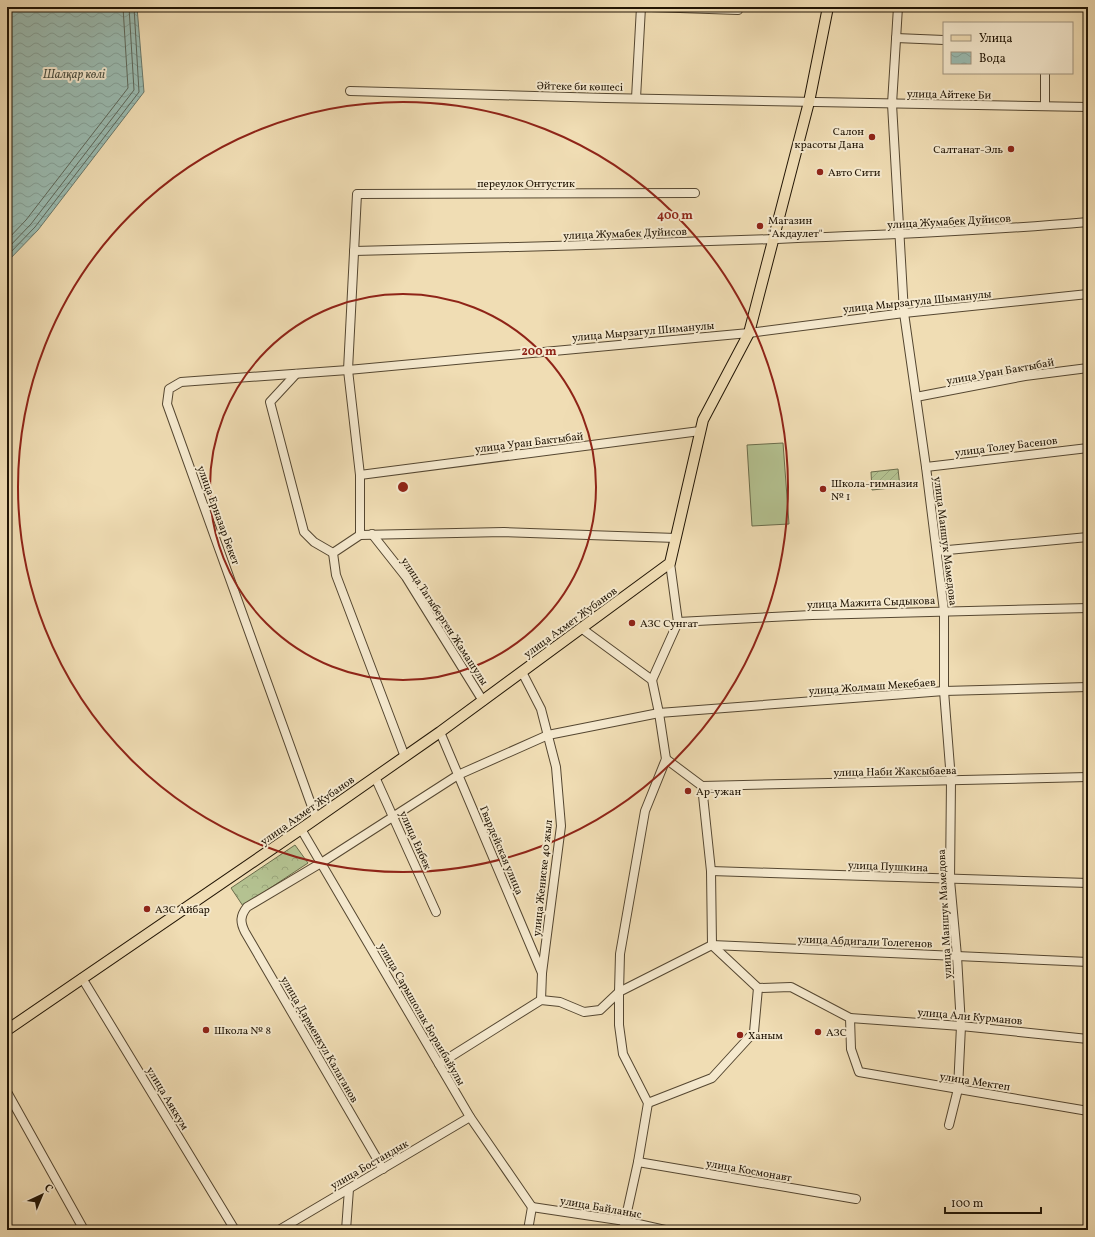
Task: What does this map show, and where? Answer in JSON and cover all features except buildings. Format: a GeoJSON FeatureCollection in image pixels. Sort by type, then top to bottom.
{"type":"FeatureCollection","features":[{"type":"Feature","properties":{"kind":"main road"},"geometry":{"type":"LineString","coordinates":[[670,563],[703,420],[749,332],[810,102],[828,7]]}},
{"type":"Feature","properties":{"kind":"main road","name":"улица Ахмет Жубанов"},"geometry":{"type":"LineString","coordinates":[[7,1030],[440,732],[670,563]]}},
{"type":"Feature","properties":{"kind":"street"},"geometry":{"type":"LineString","coordinates":[[636,98],[641,7]]}},
{"type":"Feature","properties":{"kind":"street"},"geometry":{"type":"LineString","coordinates":[[651,7],[738,10]]}},
{"type":"Feature","properties":{"kind":"street","name":"улица Маншук Мамедова"},"geometry":{"type":"LineString","coordinates":[[898,7],[892,104],[904,313],[926,467],[944,611],[944,691],[951,780],[950,880],[957,956],[961,1026],[958,1089],[950,1125]]}},
{"type":"Feature","properties":{"kind":"street"},"geometry":{"type":"LineString","coordinates":[[896,38],[943,40]]}},
{"type":"Feature","properties":{"kind":"street"},"geometry":{"type":"LineString","coordinates":[[1045,74],[1045,106]]}},
{"type":"Feature","properties":{"kind":"street","name":"Әйтеке би көшесі"},"geometry":{"type":"LineString","coordinates":[[350,92],[810,102]]}},
{"type":"Feature","properties":{"kind":"street","name":"улица Айтеке Би"},"geometry":{"type":"LineString","coordinates":[[810,102],[1088,107]]}},
{"type":"Feature","properties":{"kind":"street","name":"переулок Онтустик"},"geometry":{"type":"LineString","coordinates":[[354,251],[357,194],[695,192]]}},
{"type":"Feature","properties":{"kind":"street","name":"улица Жумабек Дуйисов"},"geometry":{"type":"LineString","coordinates":[[354,251],[615,245],[899,235],[1019,228],[1088,222]]}},
{"type":"Feature","properties":{"kind":"street"},"geometry":{"type":"LineString","coordinates":[[354,251],[348,370],[360,475],[360,535]]}},
{"type":"Feature","properties":{"kind":"street","name":"улица Мырзагула Шыманулы"},"geometry":{"type":"LineString","coordinates":[[749,332],[904,313],[1088,294]]}},
{"type":"Feature","properties":{"kind":"street","name":"улица Мырзагул Шиманулы"},"geometry":{"type":"LineString","coordinates":[[348,370],[749,332]]}},
{"type":"Feature","properties":{"kind":"street","name":"улица Уран Бактыбай"},"geometry":{"type":"LineString","coordinates":[[916,397],[1025,376],[1088,368]]}},
{"type":"Feature","properties":{"kind":"street","name":"улица Ерназар Бекет"},"geometry":{"type":"LineString","coordinates":[[316,818],[167,404],[169,389],[181,382],[348,370]]}},
{"type":"Feature","properties":{"kind":"street"},"geometry":{"type":"LineString","coordinates":[[296,374],[270,402],[304,532],[314,542],[333,553]]}},
{"type":"Feature","properties":{"kind":"street","name":"улица Уран Бактыбай"},"geometry":{"type":"LineString","coordinates":[[360,475],[700,431]]}},
{"type":"Feature","properties":{"kind":"street","name":"улица Толеу Басенов"},"geometry":{"type":"LineString","coordinates":[[926,467],[1088,448]]}},
{"type":"Feature","properties":{"kind":"street"},"geometry":{"type":"LineString","coordinates":[[333,553],[360,535],[372,534],[504,532],[676,538]]}},
{"type":"Feature","properties":{"kind":"street","name":"улица Тагыберген Жамашулы"},"geometry":{"type":"LineString","coordinates":[[372,534],[406,577],[483,701]]}},
{"type":"Feature","properties":{"kind":"street"},"geometry":{"type":"LineString","coordinates":[[937,551],[1088,537]]}},
{"type":"Feature","properties":{"kind":"street"},"geometry":{"type":"LineString","coordinates":[[333,553],[336,575],[405,756]]}},
{"type":"Feature","properties":{"kind":"street"},"geometry":{"type":"LineString","coordinates":[[624,1226],[638,1162],[648,1103],[623,1054],[619,1025],[620,954],[645,811],[666,759],[652,680],[678,622],[670,563]]}},
{"type":"Feature","properties":{"kind":"street","name":"улица Мажита Сыдыкова"},"geometry":{"type":"LineString","coordinates":[[678,622],[812,615],[1088,608]]}},
{"type":"Feature","properties":{"kind":"street"},"geometry":{"type":"LineString","coordinates":[[581,628],[652,680]]}},
{"type":"Feature","properties":{"kind":"street","name":"улица Жениске 40 жыл"},"geometry":{"type":"LineString","coordinates":[[522,672],[541,709],[556,766],[561,826],[542,973]]}},
{"type":"Feature","properties":{"kind":"street","name":"улица Жолмаш Мекебаев"},"geometry":{"type":"LineString","coordinates":[[241,919],[247,907],[321,863],[458,775],[548,736],[659,713],[944,691],[1088,687]]}},
{"type":"Feature","properties":{"kind":"street","name":"Гвардейская улица"},"geometry":{"type":"LineString","coordinates":[[440,732],[542,973],[540,1000]]}},
{"type":"Feature","properties":{"kind":"street"},"geometry":{"type":"LineString","coordinates":[[666,759],[702,786],[711,871],[712,945],[758,988],[791,987],[850,1018]]}},
{"type":"Feature","properties":{"kind":"street","name":"улица Енбек"},"geometry":{"type":"LineString","coordinates":[[375,777],[436,912]]}},
{"type":"Feature","properties":{"kind":"street","name":"улица Наби Жаксыбаева"},"geometry":{"type":"LineString","coordinates":[[702,786],[1088,777]]}},
{"type":"Feature","properties":{"kind":"street","name":"улица Сарышолак Боранбайулы"},"geometry":{"type":"LineString","coordinates":[[301,829],[470,1117],[532,1207]]}},
{"type":"Feature","properties":{"kind":"street","name":"улица Пушкина"},"geometry":{"type":"LineString","coordinates":[[711,871],[950,880],[1088,883]]}},
{"type":"Feature","properties":{"kind":"street","name":"улица Дарменкул Калаганов"},"geometry":{"type":"LineString","coordinates":[[241,919],[245,932],[383,1169]]}},
{"type":"Feature","properties":{"kind":"street"},"geometry":{"type":"LineString","coordinates":[[438,1064],[540,1000],[560,1002],[584,1012],[600,1010],[619,992],[712,945]]}},
{"type":"Feature","properties":{"kind":"street","name":"улица Абдигали Толегенов"},"geometry":{"type":"LineString","coordinates":[[712,945],[1088,962]]}},
{"type":"Feature","properties":{"kind":"street","name":"улица Аяккум"},"geometry":{"type":"LineString","coordinates":[[82,978],[235,1230]]}},
{"type":"Feature","properties":{"kind":"street"},"geometry":{"type":"LineString","coordinates":[[648,1103],[712,1078],[754,1032],[758,988]]}},
{"type":"Feature","properties":{"kind":"street","name":"улица Али Курманов"},"geometry":{"type":"LineString","coordinates":[[850,1018],[961,1026],[1088,1039]]}},
{"type":"Feature","properties":{"kind":"street","name":"улица Мектеп"},"geometry":{"type":"LineString","coordinates":[[850,1018],[851,1049],[859,1072],[1088,1111]]}},
{"type":"Feature","properties":{"kind":"street"},"geometry":{"type":"LineString","coordinates":[[7,1092],[84,1230]]}},
{"type":"Feature","properties":{"kind":"street","name":"улица Бостандык"},"geometry":{"type":"LineString","coordinates":[[279,1230],[470,1117]]}},
{"type":"Feature","properties":{"kind":"street","name":"улица Космонавт"},"geometry":{"type":"LineString","coordinates":[[638,1162],[856,1199]]}},
{"type":"Feature","properties":{"kind":"street"},"geometry":{"type":"LineString","coordinates":[[346,1230],[349,1189]]}},
{"type":"Feature","properties":{"kind":"street"},"geometry":{"type":"LineString","coordinates":[[528,1230],[532,1207]]}},
{"type":"Feature","properties":{"kind":"street","name":"улица Байланыс"},"geometry":{"type":"LineString","coordinates":[[532,1207],[624,1226],[665,1230]]}},
{"type":"Feature","properties":{"kind":"green space"},"geometry":{"type":"Polygon","coordinates":[[[783,443],[789,524],[752,526],[747,445],[783,443]]]}},
{"type":"Feature","properties":{"kind":"green space"},"geometry":{"type":"Polygon","coordinates":[[[898,469],[900,487],[872,490],[871,472],[898,469]]]}},
{"type":"Feature","properties":{"kind":"green space"},"geometry":{"type":"Polygon","coordinates":[[[295,845],[308,863],[243,906],[231,888],[295,845]]]}},
{"type":"Feature","properties":{"kind":"water","name":"Шалқар көлі"},"geometry":{"type":"Polygon","coordinates":[[[7,7],[137,7],[144,92],[38,230],[7,262],[7,7]]]}},
{"type":"Feature","properties":{"kind":"place","name":"Салон красоты Дана"},"geometry":{"type":"Point","coordinates":[872,137]}},
{"type":"Feature","properties":{"kind":"place","name":"Салтанат-Эль"},"geometry":{"type":"Point","coordinates":[1011,149]}},
{"type":"Feature","properties":{"kind":"place","name":"Авто Сити"},"geometry":{"type":"Point","coordinates":[820,172]}},
{"type":"Feature","properties":{"kind":"place","name":"Магазин \"Акдаулет\""},"geometry":{"type":"Point","coordinates":[760,226]}},
{"type":"Feature","properties":{"kind":"place","name":"Школа-гимназия № 1"},"geometry":{"type":"Point","coordinates":[823,489]}},
{"type":"Feature","properties":{"kind":"place","name":"АЗС Сунгат"},"geometry":{"type":"Point","coordinates":[632,623]}},
{"type":"Feature","properties":{"kind":"place","name":"Ар-ужан"},"geometry":{"type":"Point","coordinates":[688,791]}},
{"type":"Feature","properties":{"kind":"place","name":"АЗС Айбар"},"geometry":{"type":"Point","coordinates":[147,909]}},
{"type":"Feature","properties":{"kind":"place","name":"Школа № 8"},"geometry":{"type":"Point","coordinates":[206,1030]}},
{"type":"Feature","properties":{"kind":"place","name":"АЗС"},"geometry":{"type":"Point","coordinates":[818,1032]}},
{"type":"Feature","properties":{"kind":"place","name":"Ханым"},"geometry":{"type":"Point","coordinates":[740,1035]}}]}
